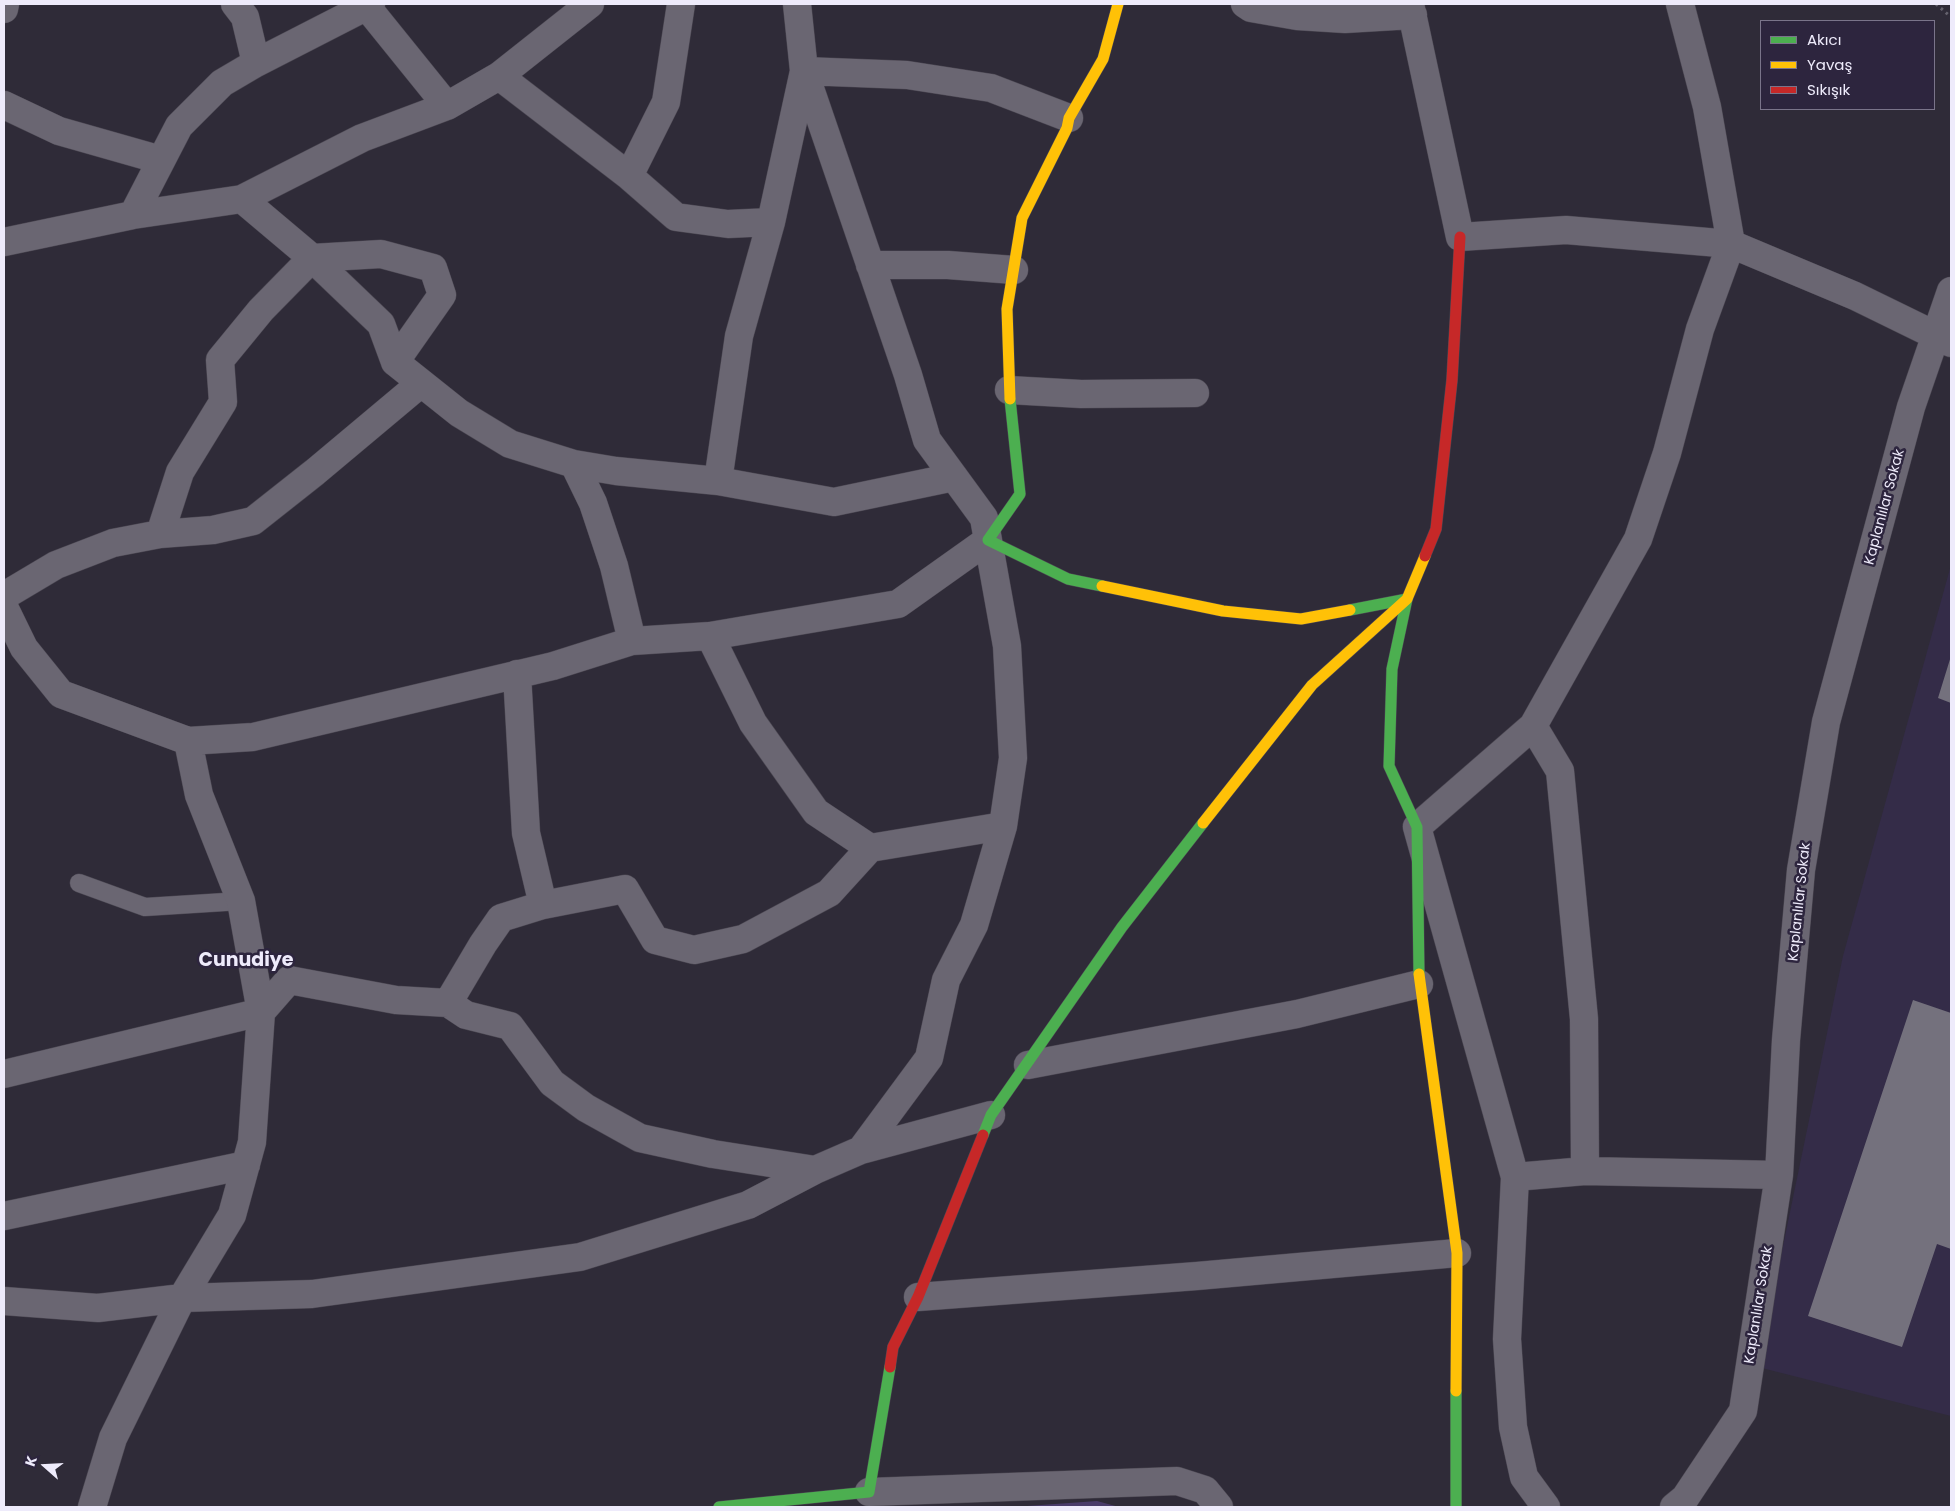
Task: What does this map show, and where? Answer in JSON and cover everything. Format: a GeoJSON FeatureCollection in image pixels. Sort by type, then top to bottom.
{"type":"FeatureCollection","features":[{"type":"Feature","properties":{"kind":"street"},"geometry":{"type":"LineString","coordinates":[[4,8],[5,4]]}},
{"type":"Feature","properties":{"kind":"street"},"geometry":{"type":"LineString","coordinates":[[235,4],[245,17],[256,63]]}},
{"type":"Feature","properties":{"kind":"street"},"geometry":{"type":"LineString","coordinates":[[4,242],[133,215],[242,199],[362,138],[447,106],[500,76],[590,4]]}},
{"type":"Feature","properties":{"kind":"street"},"geometry":{"type":"LineString","coordinates":[[629,176],[666,102],[681,4]]}},
{"type":"Feature","properties":{"kind":"street"},"geometry":{"type":"LineString","coordinates":[[796,4],[804,71],[870,264],[927,440],[984,518],[1007,646],[1013,758],[1003,826],[974,925],[946,980],[929,1058],[861,1150]]}},
{"type":"Feature","properties":{"kind":"street"},"geometry":{"type":"LineString","coordinates":[[4,607],[24,648],[61,694],[188,741],[252,737],[554,666],[632,641],[710,636],[898,604],[988,540],[1020,494],[1009,390],[1007,309],[1022,218],[1067,128],[1070,118],[1103,59],[1118,4]]}},
{"type":"Feature","properties":{"kind":"street"},"geometry":{"type":"LineString","coordinates":[[1245,4],[1251,8],[1297,16],[1345,19],[1412,9],[1460,237],[1452,380],[1436,529],[1407,599],[1392,668],[1389,766],[1417,828],[1515,1178],[1507,1339],[1514,1427],[1524,1477],[1546,1507]]}},
{"type":"Feature","properties":{"kind":"street"},"geometry":{"type":"LineString","coordinates":[[1456,1507],[1457,1253],[1419,984],[1417,828],[1533,726],[1638,538],[1667,453],[1700,329],[1731,244],[1707,106],[1680,4]]}},
{"type":"Feature","properties":{"kind":"street"},"geometry":{"type":"LineString","coordinates":[[133,215],[179,126],[222,83],[256,63],[369,6],[447,106]]}},
{"type":"Feature","properties":{"kind":"street"},"geometry":{"type":"LineString","coordinates":[[804,71],[907,76],[991,88],[1070,118]]}},
{"type":"Feature","properties":{"kind":"street"},"geometry":{"type":"LineString","coordinates":[[718,481],[739,336],[771,222],[804,71]]}},
{"type":"Feature","properties":{"kind":"street"},"geometry":{"type":"LineString","coordinates":[[500,76],[629,176],[676,217],[728,224],[771,222]]}},
{"type":"Feature","properties":{"kind":"street"},"geometry":{"type":"LineString","coordinates":[[4,105],[59,131],[161,160]]}},
{"type":"Feature","properties":{"kind":"street"},"geometry":{"type":"LineString","coordinates":[[242,199],[312,258],[380,324],[395,362],[420,384],[459,413],[510,444],[574,464],[616,471],[718,481],[834,502],[954,477]]}},
{"type":"Feature","properties":{"kind":"street"},"geometry":{"type":"LineString","coordinates":[[1460,237],[1566,230],[1731,244],[1855,296],[1944,339]]}},
{"type":"Feature","properties":{"kind":"street"},"geometry":{"type":"LineString","coordinates":[[160,534],[180,472],[223,402],[220,360],[261,310],[312,258],[381,254],[433,268],[442,296],[395,362]]}},
{"type":"Feature","properties":{"kind":"street"},"geometry":{"type":"LineString","coordinates":[[870,264],[948,265],[1014,270]]}},
{"type":"Feature","properties":{"kind":"street","name":"Kaplanlılar Sokak"},"geometry":{"type":"LineString","coordinates":[[1674,1507],[1685,1498],[1743,1411],[1779,1175],[1786,1040],[1801,870],[1826,722],[1911,407],[1944,339],[1951,291]]}},
{"type":"Feature","properties":{"kind":"street"},"geometry":{"type":"LineString","coordinates":[[4,596],[64,562],[113,543],[160,534],[213,530],[253,521],[420,384]]}},
{"type":"Feature","properties":{"kind":"street"},"geometry":{"type":"LineString","coordinates":[[1009,390],[1081,394],[1195,393]]}},
{"type":"Feature","properties":{"kind":"street"},"geometry":{"type":"LineString","coordinates":[[574,464],[596,512],[614,566],[632,641]]}},
{"type":"Feature","properties":{"kind":"street"},"geometry":{"type":"LineString","coordinates":[[988,540],[1068,579],[1223,611],[1301,619],[1407,599]]}},
{"type":"Feature","properties":{"kind":"street"},"geometry":{"type":"LineString","coordinates":[[869,1492],[893,1347],[918,1297],[991,1115],[1028,1065],[1122,927],[1312,685],[1407,599]]}},
{"type":"Feature","properties":{"kind":"street"},"geometry":{"type":"LineString","coordinates":[[710,636],[753,723],[816,812],[870,848]]}},
{"type":"Feature","properties":{"kind":"street"},"geometry":{"type":"LineString","coordinates":[[516,674],[526,834],[543,905]]}},
{"type":"Feature","properties":{"kind":"street"},"geometry":{"type":"LineString","coordinates":[[1533,726],[1560,771],[1584,1019],[1586,1171]]}},
{"type":"Feature","properties":{"kind":"street"},"geometry":{"type":"LineString","coordinates":[[92,1507],[113,1438],[182,1298],[232,1215],[252,1142],[261,1012],[242,901],[199,795],[188,741]]}},
{"type":"Feature","properties":{"kind":"street"},"geometry":{"type":"LineString","coordinates":[[448,1003],[483,944],[501,918],[543,905],[625,889],[655,940],[694,950],[743,939],[829,893],[870,848],[1003,826]]}},
{"type":"Feature","properties":{"kind":"street"},"geometry":{"type":"LineString","coordinates":[[4,1074],[261,1012],[289,980],[396,1000],[448,1003],[466,1015],[510,1026],[552,1083],[586,1108],[640,1138],[713,1154],[815,1170]]}},
{"type":"Feature","properties":{"kind":"street"},"geometry":{"type":"LineString","coordinates":[[1028,1065],[1297,1014],[1419,984]]}},
{"type":"Feature","properties":{"kind":"street"},"geometry":{"type":"LineString","coordinates":[[4,1301],[98,1308],[182,1298],[312,1294],[580,1257],[748,1205],[815,1170],[861,1150],[991,1115]]}},
{"type":"Feature","properties":{"kind":"street"},"geometry":{"type":"LineString","coordinates":[[4,1216],[246,1165]]}},
{"type":"Feature","properties":{"kind":"street"},"geometry":{"type":"LineString","coordinates":[[1515,1178],[1586,1171],[1779,1175]]}},
{"type":"Feature","properties":{"kind":"street"},"geometry":{"type":"LineString","coordinates":[[918,1297],[1197,1276],[1457,1253]]}},
{"type":"Feature","properties":{"kind":"street"},"geometry":{"type":"LineString","coordinates":[[719,1507],[869,1492],[1177,1481],[1205,1490],[1219,1507]]}},
{"type":"Feature","properties":{"kind":"lane"},"geometry":{"type":"LineString","coordinates":[[80,883],[145,907],[242,901]]}},
{"type":"Feature","properties":{"kind":"path"},"geometry":{"type":"LineString","coordinates":[[1936,4],[1951,17]]}},
{"type":"Feature","properties":{"kind":"shaded area"},"geometry":{"type":"Polygon","coordinates":[[[1951,565],[1951,1416],[1758,1367],[1843,956],[1951,565]]]}},
{"type":"Feature","properties":{"kind":"shaded area"},"geometry":{"type":"Polygon","coordinates":[[[1097,1501],[1119,1507],[1013,1507],[1097,1501]]]}},
{"type":"Feature","properties":{"kind":"building"},"geometry":{"type":"Polygon","coordinates":[[[1951,656],[1951,703],[1938,698],[1951,656]]]}},
{"type":"Feature","properties":{"kind":"building"},"geometry":{"type":"Polygon","coordinates":[[[1913,1000],[1951,1013],[1951,1249],[1937,1244],[1902,1347],[1808,1316],[1913,1000]]]}},
{"type":"Feature","properties":{"kind":"traffic: fast"},"geometry":{"type":"LineString","coordinates":[[1010,399],[1020,494],[988,540],[1068,579],[1102,586]]}},
{"type":"Feature","properties":{"kind":"traffic: fast"},"geometry":{"type":"LineString","coordinates":[[1350,610],[1407,599],[1392,669],[1389,766],[1417,827],[1419,974]]}},
{"type":"Feature","properties":{"kind":"traffic: fast"},"geometry":{"type":"LineString","coordinates":[[983,1135],[991,1115],[1122,927],[1203,823]]}},
{"type":"Feature","properties":{"kind":"traffic: fast"},"geometry":{"type":"LineString","coordinates":[[719,1507],[869,1492],[890,1367]]}},
{"type":"Feature","properties":{"kind":"traffic: fast"},"geometry":{"type":"LineString","coordinates":[[1456,1391],[1456,1507]]}},
{"type":"Feature","properties":{"kind":"traffic: slow"},"geometry":{"type":"LineString","coordinates":[[1010,399],[1007,309],[1022,218],[1067,128],[1069,118],[1103,59],[1118,4]]}},
{"type":"Feature","properties":{"kind":"traffic: slow"},"geometry":{"type":"LineString","coordinates":[[1203,823],[1312,685],[1407,599],[1425,556]]}},
{"type":"Feature","properties":{"kind":"traffic: slow"},"geometry":{"type":"LineString","coordinates":[[1102,586],[1223,611],[1301,619],[1350,610]]}},
{"type":"Feature","properties":{"kind":"traffic: slow"},"geometry":{"type":"LineString","coordinates":[[1419,974],[1457,1253],[1456,1391]]}},
{"type":"Feature","properties":{"kind":"traffic: jam"},"geometry":{"type":"LineString","coordinates":[[1425,556],[1436,529],[1452,380],[1460,237]]}},
{"type":"Feature","properties":{"kind":"traffic: jam"},"geometry":{"type":"LineString","coordinates":[[890,1367],[893,1347],[918,1297],[983,1135]]}},
{"type":"Feature","properties":{"kind":"district","name":"Cunudiye"},"geometry":{"type":"Point","coordinates":[246,961]}}]}
